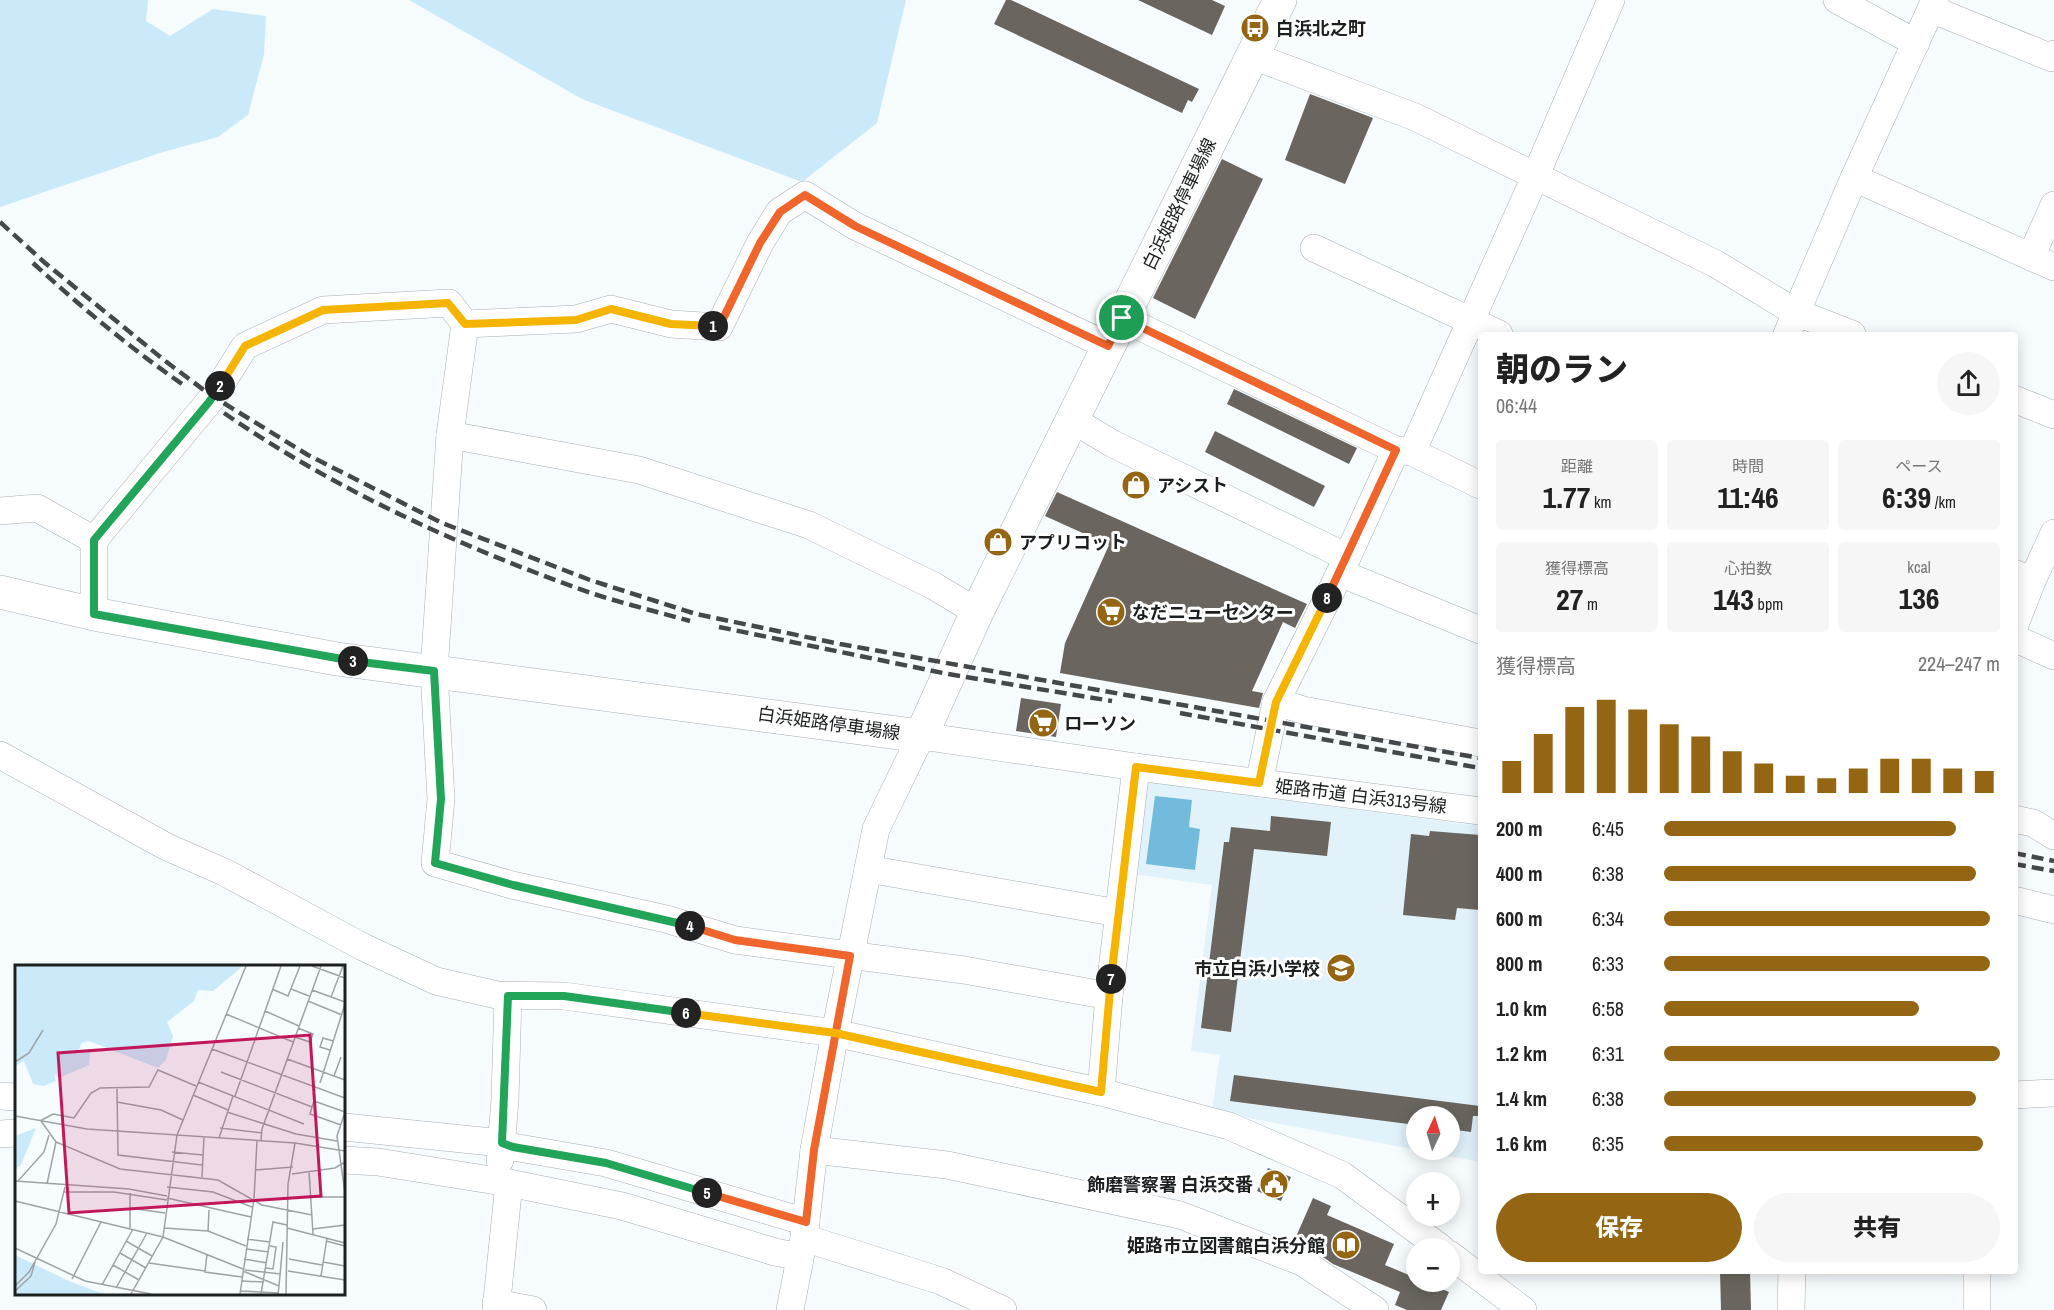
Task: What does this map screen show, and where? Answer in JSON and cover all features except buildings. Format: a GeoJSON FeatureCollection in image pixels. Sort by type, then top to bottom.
{"type":"FeatureCollection","features":[{"type":"Feature","properties":{"kind":"main road","name":"白浜姫路停車場線"},"geometry":{"type":"LineString","coordinates":[[0,592],[94,614],[338,659],[921,736],[977,612],[1280,0]]}},
{"type":"Feature","properties":{"kind":"street"},"geometry":{"type":"LineString","coordinates":[[1259,783],[1276,702],[1343,565],[1471,321],[1611,0]]}},
{"type":"Feature","properties":{"kind":"street"},"geometry":{"type":"LineString","coordinates":[[1837,0],[1916,43]]}},
{"type":"Feature","properties":{"kind":"street"},"geometry":{"type":"LineString","coordinates":[[1791,323],[1933,5],[2052,58],[2054,54]]}},
{"type":"Feature","properties":{"kind":"street"},"geometry":{"type":"LineString","coordinates":[[1253,56],[1415,117],[1716,264],[1791,323],[1841,332]]}},
{"type":"Feature","properties":{"kind":"street"},"geometry":{"type":"LineString","coordinates":[[1854,178],[2042,262],[2054,205]]}},
{"type":"Feature","properties":{"kind":"street"},"geometry":{"type":"LineString","coordinates":[[465,324],[576,320],[611,309],[671,324],[719,327],[760,243],[780,212],[805,195],[855,226],[1404,451],[1478,484]]}},
{"type":"Feature","properties":{"kind":"street"},"geometry":{"type":"LineString","coordinates":[[1314,248],[1495,332]]}},
{"type":"Feature","properties":{"kind":"street"},"geometry":{"type":"LineString","coordinates":[[94,614],[94,540],[213,396],[245,346],[323,310],[448,303],[465,324],[450,435],[434,671],[441,799],[435,863],[513,885],[666,920],[735,940],[964,970],[1109,996]]}},
{"type":"Feature","properties":{"kind":"street"},"geometry":{"type":"LineString","coordinates":[[2018,401],[2054,415]]}},
{"type":"Feature","properties":{"kind":"street"},"geometry":{"type":"LineString","coordinates":[[1073,420],[1113,444],[1343,565],[1478,629]]}},
{"type":"Feature","properties":{"kind":"street"},"geometry":{"type":"LineString","coordinates":[[450,435],[639,470],[808,525],[934,586],[977,612]]}},
{"type":"Feature","properties":{"kind":"street"},"geometry":{"type":"LineString","coordinates":[[0,511],[37,508],[94,540]]}},
{"type":"Feature","properties":{"kind":"street"},"geometry":{"type":"LineString","coordinates":[[2018,605],[2023,577],[2054,533]]}},
{"type":"Feature","properties":{"kind":"street"},"geometry":{"type":"LineString","coordinates":[[2018,640],[2054,656]]}},
{"type":"Feature","properties":{"kind":"street"},"geometry":{"type":"LineString","coordinates":[[1276,702],[1303,710],[1478,743]]}},
{"type":"Feature","properties":{"kind":"street"},"geometry":{"type":"LineString","coordinates":[[790,1310],[804,1239],[814,1150],[876,829],[921,736]]}},
{"type":"Feature","properties":{"kind":"street","name":"姫路市道 白浜313号線"},"geometry":{"type":"LineString","coordinates":[[921,736],[1136,767],[1478,811]]}},
{"type":"Feature","properties":{"kind":"street"},"geometry":{"type":"LineString","coordinates":[[0,755],[167,847],[224,872],[363,947],[436,981],[508,996],[564,996],[835,1033],[1101,1092],[1230,1126],[1342,1175],[1427,1238]]}},
{"type":"Feature","properties":{"kind":"street"},"geometry":{"type":"LineString","coordinates":[[1101,1092],[1109,996],[1136,767]]}},
{"type":"Feature","properties":{"kind":"street"},"geometry":{"type":"LineString","coordinates":[[2018,820],[2033,823],[2054,836]]}},
{"type":"Feature","properties":{"kind":"street"},"geometry":{"type":"LineString","coordinates":[[868,869],[1118,914]]}},
{"type":"Feature","properties":{"kind":"street"},"geometry":{"type":"LineString","coordinates":[[2018,901],[2054,910]]}},
{"type":"Feature","properties":{"kind":"street"},"geometry":{"type":"LineString","coordinates":[[508,996],[502,1143],[504,1182],[496,1306],[533,1310]]}},
{"type":"Feature","properties":{"kind":"street"},"geometry":{"type":"LineString","coordinates":[[2018,1095],[2054,1093]]}},
{"type":"Feature","properties":{"kind":"street"},"geometry":{"type":"LineString","coordinates":[[0,1096],[15,1097]]}},
{"type":"Feature","properties":{"kind":"street"},"geometry":{"type":"LineString","coordinates":[[345,1127],[502,1143],[513,1147],[606,1163],[804,1239],[941,1281],[1003,1310]]}},
{"type":"Feature","properties":{"kind":"street"},"geometry":{"type":"LineString","coordinates":[[0,1134],[15,1133]]}},
{"type":"Feature","properties":{"kind":"street"},"geometry":{"type":"LineString","coordinates":[[814,1150],[947,1166],[1180,1215],[1302,1263],[1375,1310]]}},
{"type":"Feature","properties":{"kind":"street"},"geometry":{"type":"LineString","coordinates":[[345,1160],[378,1162],[504,1182],[622,1206],[776,1252],[804,1239]]}},
{"type":"Feature","properties":{"kind":"street"},"geometry":{"type":"LineString","coordinates":[[1460,1263],[1512,1306]]}},
{"type":"Feature","properties":{"kind":"street"},"geometry":{"type":"LineString","coordinates":[[1511,1274],[1512,1306]]}},
{"type":"Feature","properties":{"kind":"street"},"geometry":{"type":"LineString","coordinates":[[1791,1310],[1792,1274]]}},
{"type":"Feature","properties":{"kind":"street"},"geometry":{"type":"LineString","coordinates":[[1977,1274],[1977,1310]]}},
{"type":"Feature","properties":{"kind":"shaded area"},"geometry":{"type":"Polygon","coordinates":[[[0,0],[148,0],[146,21],[170,36],[213,9],[266,16],[264,54],[248,115],[218,137],[163,152],[0,207],[0,0]]]}},
{"type":"Feature","properties":{"kind":"shaded area"},"geometry":{"type":"Polygon","coordinates":[[[409,0],[906,0],[877,123],[802,182],[582,99],[409,0]]]}},
{"type":"Feature","properties":{"kind":"shaded area","name":"市立白浜小学校"},"geometry":{"type":"Polygon","coordinates":[[[1148,782],[1478,826],[1478,1162],[1460,1158],[1460,1106],[1406,1106],[1406,1148],[1212,1111],[1220,1055],[1191,1051],[1212,885],[1133,874],[1148,782]]]}},
{"type":"Feature","properties":{"kind":"water"},"geometry":{"type":"Polygon","coordinates":[[[1155,796],[1192,800],[1189,827],[1200,829],[1195,870],[1146,864],[1155,796]]]}},
{"type":"Feature","properties":{"kind":"railway"},"geometry":{"type":"LineString","coordinates":[[0,222],[44,262],[164,360],[209,394],[308,455],[442,523],[590,580],[696,614],[840,644],[1478,758]]}},
{"type":"Feature","properties":{"kind":"railway"},"geometry":{"type":"LineString","coordinates":[[33,263],[106,326],[182,384]]}},
{"type":"Feature","properties":{"kind":"railway"},"geometry":{"type":"LineString","coordinates":[[224,413],[311,468],[450,538],[594,594],[690,621]]}},
{"type":"Feature","properties":{"kind":"railway"},"geometry":{"type":"LineString","coordinates":[[719,627],[948,674],[1112,701]]}},
{"type":"Feature","properties":{"kind":"railway"},"geometry":{"type":"LineString","coordinates":[[1180,713],[1478,768]]}},
{"type":"Feature","properties":{"kind":"railway"},"geometry":{"type":"LineString","coordinates":[[2018,854],[2054,861]]}},
{"type":"Feature","properties":{"kind":"railway"},"geometry":{"type":"LineString","coordinates":[[2018,865],[2054,871]]}},
{"type":"Feature","properties":{"kind":"place","name":"白浜北之町"},"geometry":{"type":"Point","coordinates":[1255,28]}},
{"type":"Feature","properties":{"kind":"place","name":"アシスト"},"geometry":{"type":"Point","coordinates":[1136,485]}},
{"type":"Feature","properties":{"kind":"place","name":"アプリコット"},"geometry":{"type":"Point","coordinates":[998,542]}},
{"type":"Feature","properties":{"kind":"place","name":"なだニューセンター"},"geometry":{"type":"Point","coordinates":[1111,612]}},
{"type":"Feature","properties":{"kind":"place","name":"ローソン"},"geometry":{"type":"Point","coordinates":[1043,723]}},
{"type":"Feature","properties":{"kind":"place","name":"市立白浜小学校"},"geometry":{"type":"Point","coordinates":[1341,968]}},
{"type":"Feature","properties":{"kind":"place","name":"飾磨警察署 白浜交番"},"geometry":{"type":"Point","coordinates":[1274,1184]}},
{"type":"Feature","properties":{"kind":"place","name":"姫路市立図書館白浜分館"},"geometry":{"type":"Point","coordinates":[1346,1245]}},
{"type":"Feature","properties":{"kind":"route"},"geometry":{"type":"LineString","coordinates":[[1122,318],[1108,346],[855,226],[805,195],[780,212],[760,243],[719,327],[671,324],[611,309],[576,320],[465,324],[448,303],[323,310],[245,346],[213,396],[94,540],[94,614],[338,659],[434,671],[441,799],[435,863],[513,885],[666,920],[735,940],[850,956],[835,1033],[814,1150],[806,1222],[606,1163],[513,1147],[502,1143],[508,996],[564,996],[835,1033],[1101,1092],[1109,996],[1136,767],[1259,783],[1276,702],[1340,573],[1396,450],[1122,318]]}}]}
